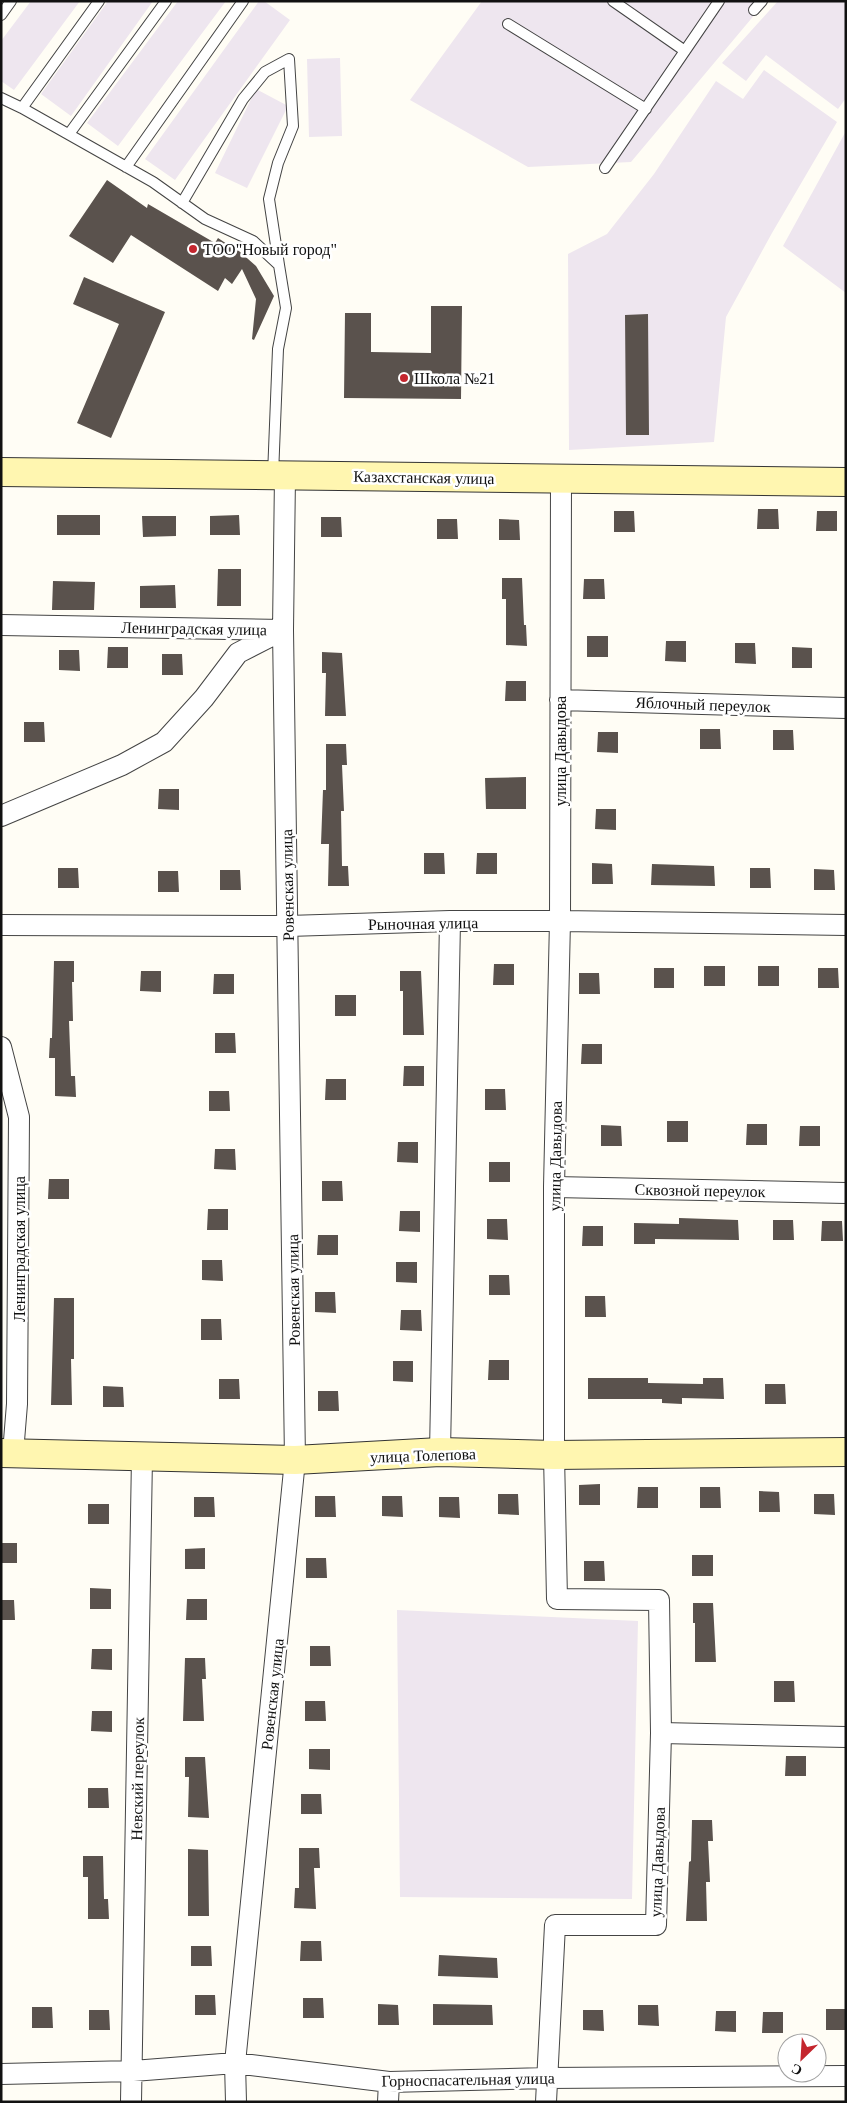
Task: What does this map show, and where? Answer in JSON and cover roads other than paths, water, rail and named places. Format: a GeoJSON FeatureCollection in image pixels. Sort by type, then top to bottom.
{"type":"FeatureCollection","features":[{"type":"Feature","properties":{"kind":"street","name":"Казахстанская улица"},"geometry":{"type":"LineString","coordinates":[[1,472],[846,482]]}},
{"type":"Feature","properties":{"kind":"street","name":"Ровенская улица"},"geometry":{"type":"LineString","coordinates":[[236,2102],[235,2063],[295,1460],[288,926],[279,476]]}},
{"type":"Feature","properties":{"kind":"street","name":"улица Давыдова"},"geometry":{"type":"LineString","coordinates":[[546,2102],[555,1925],[656,1925],[661,1733],[659,1600],[557,1599],[554,1455],[554,1187],[560,921],[561,479]]}},
{"type":"Feature","properties":{"kind":"street","name":"Ленинградская улица"},"geometry":{"type":"LineString","coordinates":[[1,625],[283,630]]}},
{"type":"Feature","properties":{"kind":"street","name":"Ленинградская улица"},"geometry":{"type":"LineString","coordinates":[[1,816],[122,765],[164,742],[204,698],[238,653],[283,630]]}},
{"type":"Feature","properties":{"kind":"street","name":"Яблочный переулок"},"geometry":{"type":"LineString","coordinates":[[560,700],[846,708]]}},
{"type":"Feature","properties":{"kind":"street","name":"Рыночная улица"},"geometry":{"type":"LineString","coordinates":[[1,925],[288,926],[560,921],[846,925]]}},
{"type":"Feature","properties":{"kind":"street"},"geometry":{"type":"LineString","coordinates":[[440,1452],[450,922]]}},
{"type":"Feature","properties":{"kind":"street","name":"Ленинградская улица"},"geometry":{"type":"LineString","coordinates":[[1,1047],[19,1117],[18,1404],[7,1453]]}},
{"type":"Feature","properties":{"kind":"street"},"geometry":{"type":"LineString","coordinates":[[1,1092],[19,1117]]}},
{"type":"Feature","properties":{"kind":"street","name":"Сквозной переулок"},"geometry":{"type":"LineString","coordinates":[[554,1187],[846,1193]]}},
{"type":"Feature","properties":{"kind":"street","name":"улица Толепова"},"geometry":{"type":"LineString","coordinates":[[7,1453],[295,1460],[440,1452],[554,1455],[846,1452]]}},
{"type":"Feature","properties":{"kind":"street","name":"Невский переулок"},"geometry":{"type":"LineString","coordinates":[[131,2102],[142,1457]]}},
{"type":"Feature","properties":{"kind":"street"},"geometry":{"type":"LineString","coordinates":[[661,1733],[846,1737]]}},
{"type":"Feature","properties":{"kind":"street","name":"Горноспасательная улица"},"geometry":{"type":"LineString","coordinates":[[1,2074],[133,2071],[235,2063],[389,2082],[547,2078],[846,2076]]}},
{"type":"Feature","properties":{"kind":"street"},"geometry":{"type":"LineString","coordinates":[[388,2102],[389,2082]]}},
{"type":"Feature","properties":{"kind":"lane"},"geometry":{"type":"LineString","coordinates":[[1,15],[11,1]]}},
{"type":"Feature","properties":{"kind":"lane"},"geometry":{"type":"LineString","coordinates":[[22,108],[99,1]]}},
{"type":"Feature","properties":{"kind":"lane"},"geometry":{"type":"LineString","coordinates":[[69,134],[166,1]]}},
{"type":"Feature","properties":{"kind":"lane"},"geometry":{"type":"LineString","coordinates":[[126,167],[242,1]]}},
{"type":"Feature","properties":{"kind":"lane"},"geometry":{"type":"LineString","coordinates":[[613,1],[685,50]]}},
{"type":"Feature","properties":{"kind":"lane"},"geometry":{"type":"LineString","coordinates":[[605,168],[719,1]]}},
{"type":"Feature","properties":{"kind":"lane"},"geometry":{"type":"LineString","coordinates":[[754,10],[762,1]]}},
{"type":"Feature","properties":{"kind":"lane"},"geometry":{"type":"LineString","coordinates":[[508,24],[646,109]]}},
{"type":"Feature","properties":{"kind":"lane"},"geometry":{"type":"LineString","coordinates":[[182,202],[243,99],[265,72],[289,59],[293,126],[278,163],[269,199],[286,308],[278,349],[279,476]]}},
{"type":"Feature","properties":{"kind":"lane"},"geometry":{"type":"LineString","coordinates":[[1,98],[153,182],[205,219],[253,241],[279,265]]}},
{"type":"Feature","properties":{"kind":"place","name":"ТОО\"Новый город\""},"geometry":{"type":"Point","coordinates":[193,249]}},
{"type":"Feature","properties":{"kind":"place","name":"Школа №21"},"geometry":{"type":"Point","coordinates":[404,378]}}]}
